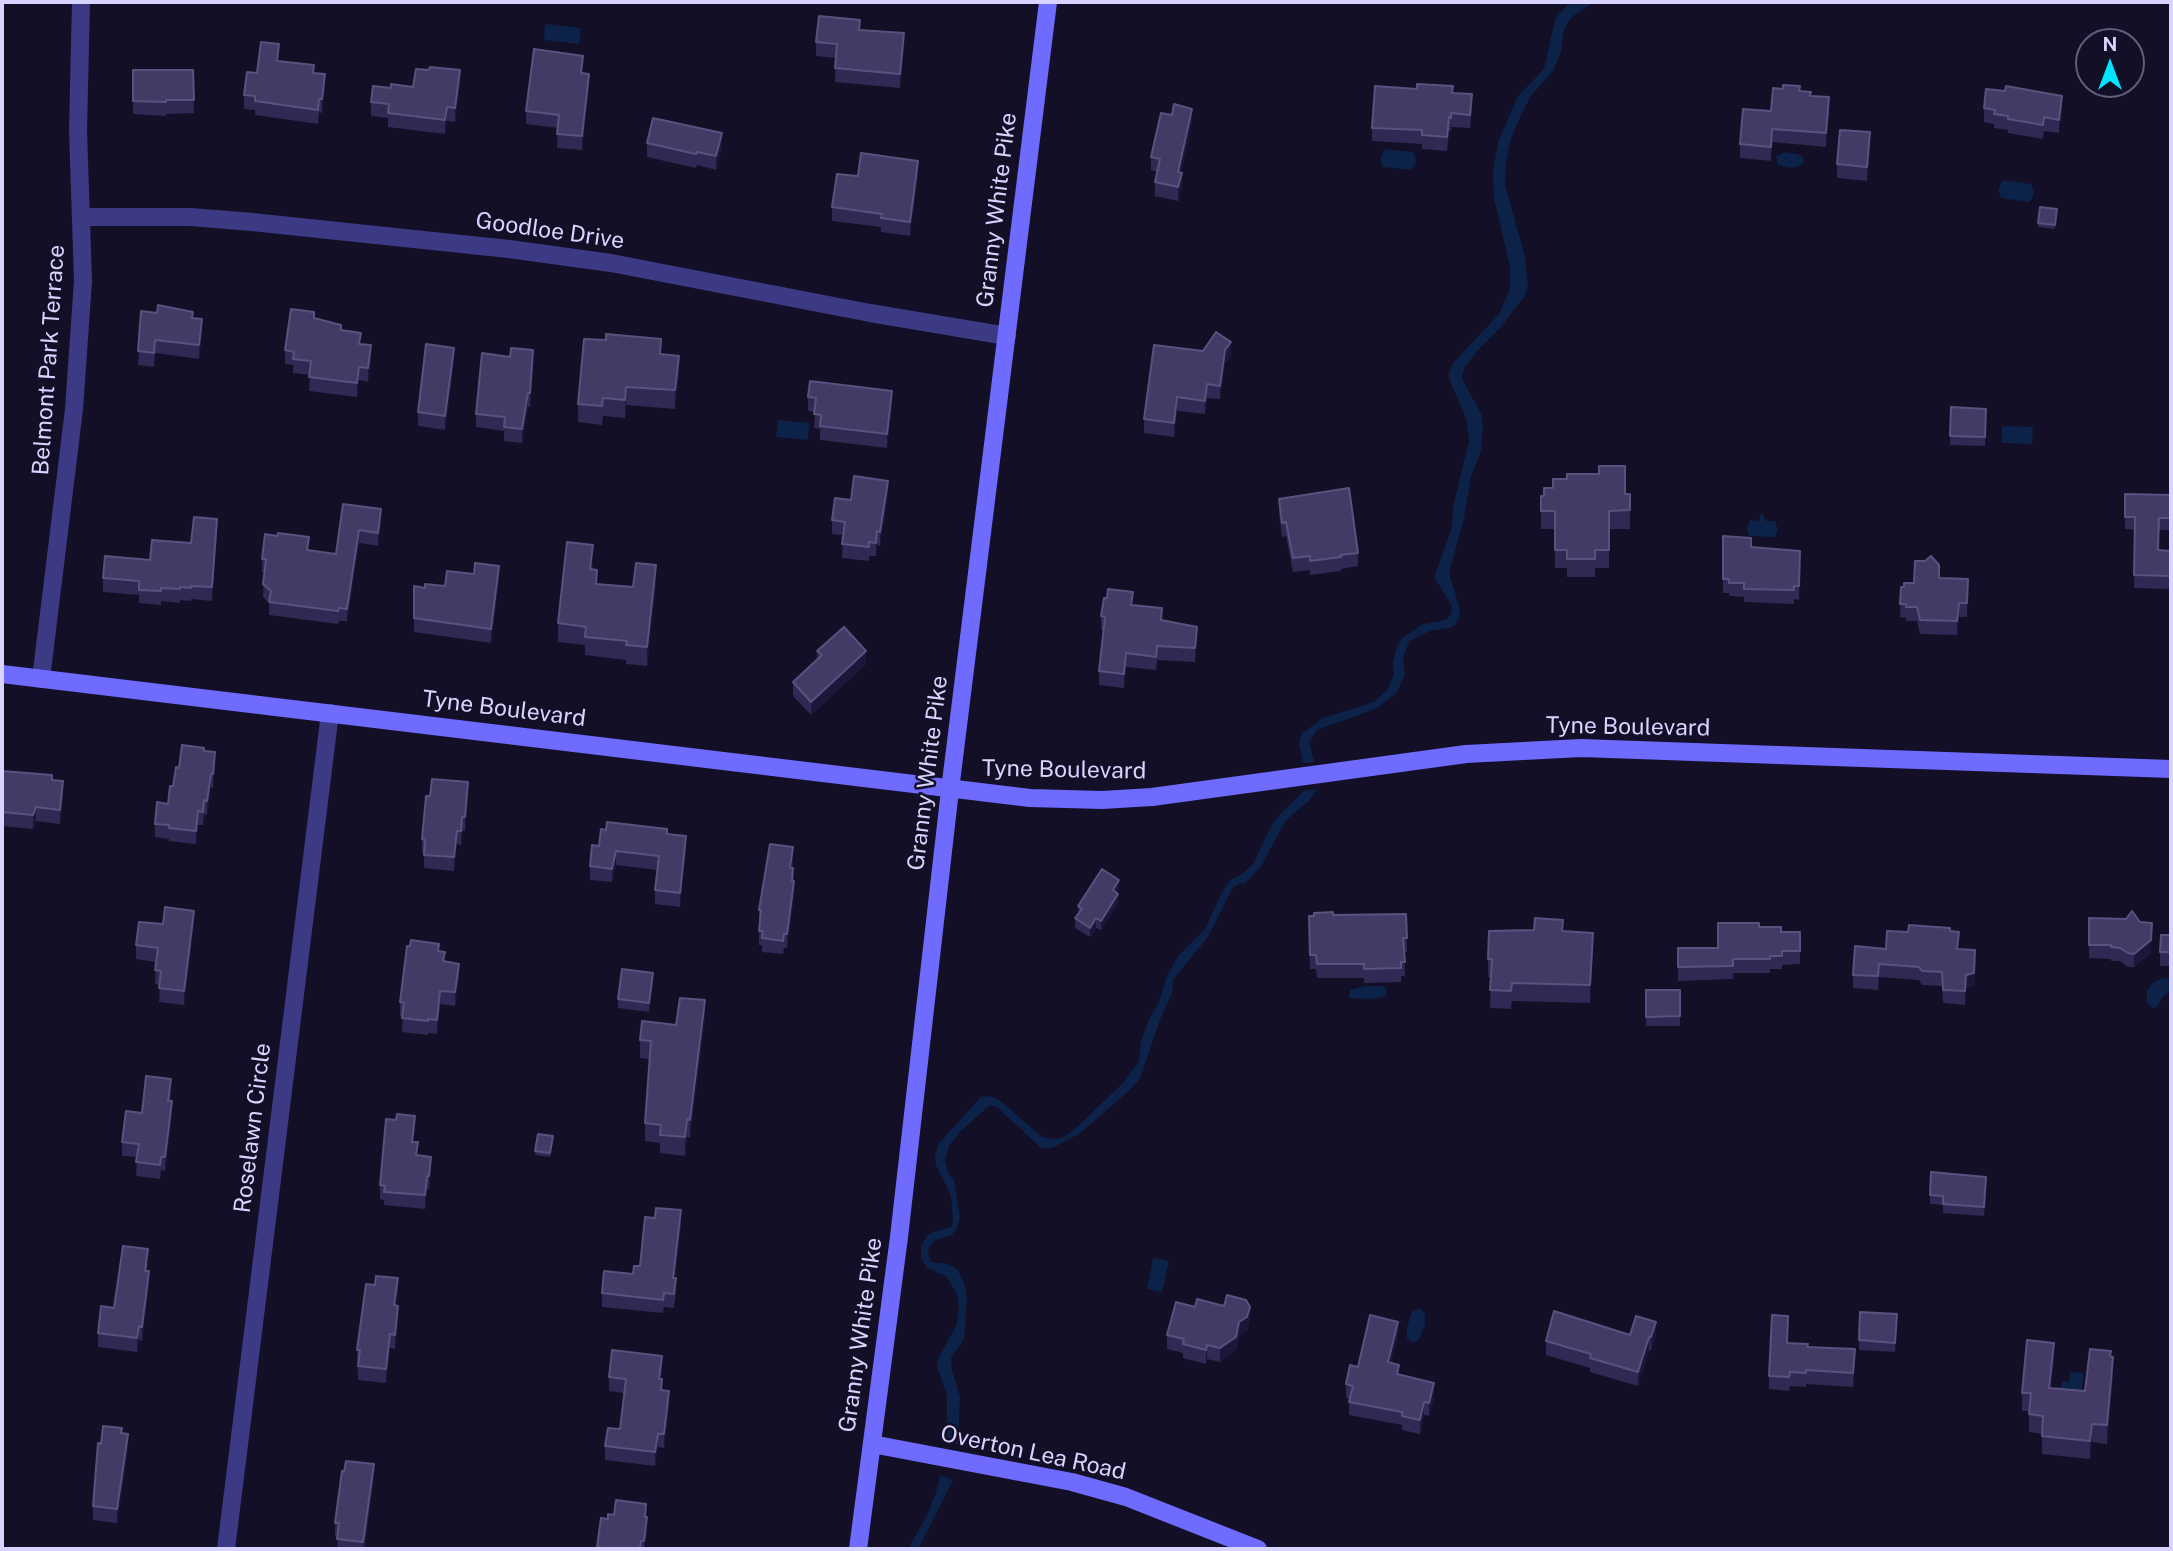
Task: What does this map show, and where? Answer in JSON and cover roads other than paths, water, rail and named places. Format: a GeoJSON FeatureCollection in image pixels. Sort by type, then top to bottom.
{"type":"FeatureCollection","features":[{"type":"Feature","properties":{"kind":"street","name":"Belmont Park Terrace"},"geometry":{"type":"LineString","coordinates":[[41,679],[74,409],[83,281],[78,130],[81,2]]}},
{"type":"Feature","properties":{"kind":"street","name":"Granny White Pike"},"geometry":{"type":"LineString","coordinates":[[858,1549],[899,1237],[950,790],[1048,2]]}},
{"type":"Feature","properties":{"kind":"street","name":"Goodloe Drive"},"geometry":{"type":"LineString","coordinates":[[82,217],[191,217],[509,249],[611,263],[870,313],[1007,336]]}},
{"type":"Feature","properties":{"kind":"street","name":"Tyne Boulevard"},"geometry":{"type":"LineString","coordinates":[[2,674],[1030,798],[1130,799],[1281,781],[1466,754],[1581,748],[2171,769]]}},
{"type":"Feature","properties":{"kind":"street","name":"Roselawn Circle"},"geometry":{"type":"LineString","coordinates":[[226,1549],[330,713]]}},
{"type":"Feature","properties":{"kind":"street","name":"Overton Lea Road"},"geometry":{"type":"LineString","coordinates":[[872,1444],[1072,1482],[1126,1497],[1258,1549]]}},
{"type":"Feature","properties":{"kind":"water"},"geometry":{"type":"Polygon","coordinates":[[[1594,2],[1567,23],[1561,52],[1553,71],[1531,96],[1521,115],[1511,138],[1506,162],[1505,185],[1525,257],[1528,288],[1501,327],[1465,367],[1462,376],[1481,413],[1483,425],[1481,451],[1471,477],[1464,518],[1450,569],[1460,609],[1459,618],[1450,628],[1430,631],[1409,641],[1403,658],[1405,674],[1397,693],[1375,709],[1317,730],[1309,742],[1314,762],[1303,763],[1299,744],[1301,734],[1323,718],[1374,702],[1387,690],[1394,675],[1393,663],[1401,639],[1423,624],[1446,620],[1451,614],[1452,607],[1434,577],[1452,528],[1453,507],[1469,441],[1466,419],[1448,376],[1453,363],[1499,314],[1510,289],[1510,266],[1494,199],[1493,171],[1498,142],[1518,96],[1544,69],[1555,19],[1567,5],[1594,2]]]}},
{"type":"Feature","properties":{"kind":"water"},"geometry":{"type":"Polygon","coordinates":[[[545,24],[581,28],[579,44],[544,40],[545,24]]]}},
{"type":"Feature","properties":{"kind":"water"},"geometry":{"type":"Polygon","coordinates":[[[1385,149],[1413,152],[1415,165],[1411,170],[1383,167],[1380,159],[1385,149]]]}},
{"type":"Feature","properties":{"kind":"water"},"geometry":{"type":"Polygon","coordinates":[[[1785,152],[1801,155],[1804,160],[1802,165],[1790,168],[1778,165],[1776,156],[1785,152]]]}},
{"type":"Feature","properties":{"kind":"water"},"geometry":{"type":"Polygon","coordinates":[[[2003,180],[2031,184],[2033,197],[2029,202],[2001,198],[1998,189],[2003,180]]]}},
{"type":"Feature","properties":{"kind":"water"},"geometry":{"type":"Polygon","coordinates":[[[778,420],[809,423],[808,440],[776,437],[778,420]]]}},
{"type":"Feature","properties":{"kind":"water"},"geometry":{"type":"Polygon","coordinates":[[[2002,426],[2033,427],[2032,444],[2002,443],[2002,426]]]}},
{"type":"Feature","properties":{"kind":"water"},"geometry":{"type":"Polygon","coordinates":[[[1763,514],[1766,521],[1775,521],[1778,530],[1775,537],[1749,536],[1747,528],[1750,520],[1759,521],[1760,515],[1763,514]]]}},
{"type":"Feature","properties":{"kind":"water"},"geometry":{"type":"Polygon","coordinates":[[[1305,790],[1317,790],[1309,801],[1286,820],[1260,868],[1245,883],[1232,889],[1208,937],[1173,980],[1172,993],[1140,1079],[1129,1091],[1079,1134],[1052,1148],[1041,1148],[997,1107],[990,1105],[961,1131],[949,1146],[945,1160],[948,1172],[954,1180],[960,1217],[952,1235],[935,1240],[928,1253],[931,1262],[948,1264],[957,1269],[964,1282],[967,1297],[964,1339],[951,1358],[960,1397],[958,1444],[947,1440],[947,1395],[937,1367],[938,1359],[956,1326],[959,1309],[957,1294],[946,1276],[927,1268],[921,1258],[921,1246],[926,1237],[951,1227],[953,1221],[951,1196],[936,1165],[935,1154],[939,1143],[981,1097],[989,1096],[1001,1101],[1042,1137],[1064,1137],[1124,1082],[1139,1061],[1141,1041],[1149,1019],[1178,956],[1205,929],[1230,880],[1241,875],[1253,864],[1271,826],[1280,814],[1305,790]]]}},
{"type":"Feature","properties":{"kind":"water"},"geometry":{"type":"Polygon","coordinates":[[[2162,978],[2171,979],[2171,991],[2163,996],[2157,1007],[2152,1008],[2147,1003],[2147,991],[2153,983],[2162,978]]]}},
{"type":"Feature","properties":{"kind":"water"},"geometry":{"type":"Polygon","coordinates":[[[1366,986],[1384,986],[1386,996],[1371,999],[1349,998],[1350,990],[1366,986]]]}},
{"type":"Feature","properties":{"kind":"water"},"geometry":{"type":"Polygon","coordinates":[[[1153,1258],[1169,1261],[1162,1292],[1147,1289],[1153,1258]]]}},
{"type":"Feature","properties":{"kind":"water"},"geometry":{"type":"Polygon","coordinates":[[[1419,1308],[1425,1314],[1425,1326],[1418,1341],[1412,1343],[1407,1338],[1407,1327],[1412,1312],[1419,1308]]]}},
{"type":"Feature","properties":{"kind":"water"},"geometry":{"type":"Polygon","coordinates":[[[2070,1372],[2084,1373],[2081,1394],[2057,1397],[2062,1381],[2069,1382],[2070,1372]]]}},
{"type":"Feature","properties":{"kind":"water"},"geometry":{"type":"Polygon","coordinates":[[[940,1475],[953,1480],[918,1549],[908,1549],[926,1517],[940,1475]]]}}]}
